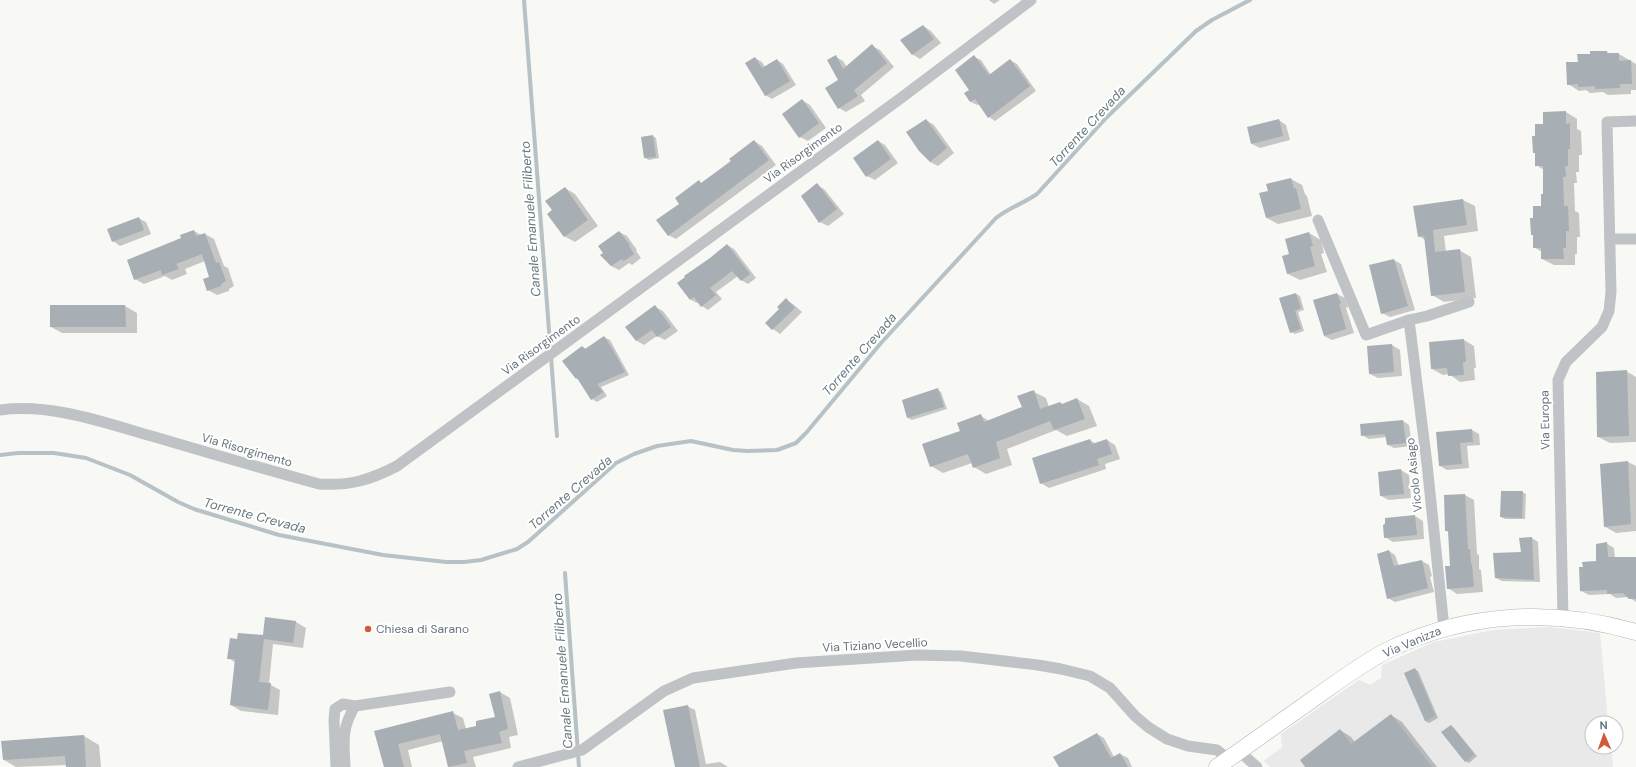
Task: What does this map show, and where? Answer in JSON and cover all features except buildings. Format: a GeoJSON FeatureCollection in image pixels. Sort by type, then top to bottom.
{"type":"FeatureCollection","features":[{"type":"Feature","properties":{"kind":"street","name":"Via Risorgimento"},"geometry":{"type":"LineString","coordinates":[[0,410],[24,408],[44,410],[91,419],[319,484],[338,485],[354,483],[376,476],[397,466],[901,98],[1031,0]]}},
{"type":"Feature","properties":{"kind":"street","name":"Via Europa"},"geometry":{"type":"LineString","coordinates":[[1563,618],[1558,380],[1566,362],[1596,334],[1606,320],[1609,311],[1612,292],[1607,122],[1636,121]]}},
{"type":"Feature","properties":{"kind":"street"},"geometry":{"type":"LineString","coordinates":[[1318,220],[1366,335],[1469,302]]}},
{"type":"Feature","properties":{"kind":"street"},"geometry":{"type":"LineString","coordinates":[[1610,239],[1636,239]]}},
{"type":"Feature","properties":{"kind":"street","name":"Vicolo Asiago"},"geometry":{"type":"LineString","coordinates":[[1409,320],[1427,464],[1444,628]]}},
{"type":"Feature","properties":{"kind":"street","name":"Via Vanizza"},"geometry":{"type":"LineString","coordinates":[[1228,759],[1339,680],[1373,659],[1415,638],[1444,628],[1506,618],[1563,618],[1594,622],[1636,632]]}},
{"type":"Feature","properties":{"kind":"street","name":"Via Tiziano Vecellio"},"geometry":{"type":"LineString","coordinates":[[518,767],[577,751],[664,691],[693,678],[796,663],[939,655],[961,656],[1038,665],[1090,676],[1110,688],[1135,716],[1159,735],[1177,744],[1217,750],[1228,759],[1257,767]]}},
{"type":"Feature","properties":{"kind":"street"},"geometry":{"type":"LineString","coordinates":[[336,767],[335,709],[343,704],[355,706],[450,692]]}},
{"type":"Feature","properties":{"kind":"street"},"geometry":{"type":"LineString","coordinates":[[345,767],[344,732],[347,718],[355,706]]}},
{"type":"Feature","properties":{"kind":"shaded area"},"geometry":{"type":"Polygon","coordinates":[[[1549,627],[1600,633],[1607,715],[1584,715],[1584,755],[1612,755],[1613,767],[1270,767],[1264,761],[1282,747],[1281,734],[1359,680],[1370,685],[1381,678],[1382,665],[1434,642],[1493,630],[1549,627]]]}},
{"type":"Feature","properties":{"kind":"waterway","name":"Canale Emanuele Filiberto"},"geometry":{"type":"LineString","coordinates":[[524,0],[557,436]]}},
{"type":"Feature","properties":{"kind":"waterway","name":"Torrente Crevada"},"geometry":{"type":"LineString","coordinates":[[0,455],[18,453],[54,453],[86,458],[130,475],[178,502],[194,509],[279,535],[383,555],[446,562],[464,562],[481,560],[517,549],[528,542],[616,463],[634,454],[657,446],[691,441],[733,450],[747,451],[777,450],[796,443],[881,343],[996,218],[1037,194],[1106,118],[1196,31],[1212,20],[1250,0]]}},
{"type":"Feature","properties":{"kind":"waterway","name":"Canale Emanuele Filiberto"},"geometry":{"type":"LineString","coordinates":[[565,573],[579,767]]}},
{"type":"Feature","properties":{"kind":"place","name":"Chiesa di Sarano"},"geometry":{"type":"Point","coordinates":[368,629]}}]}
